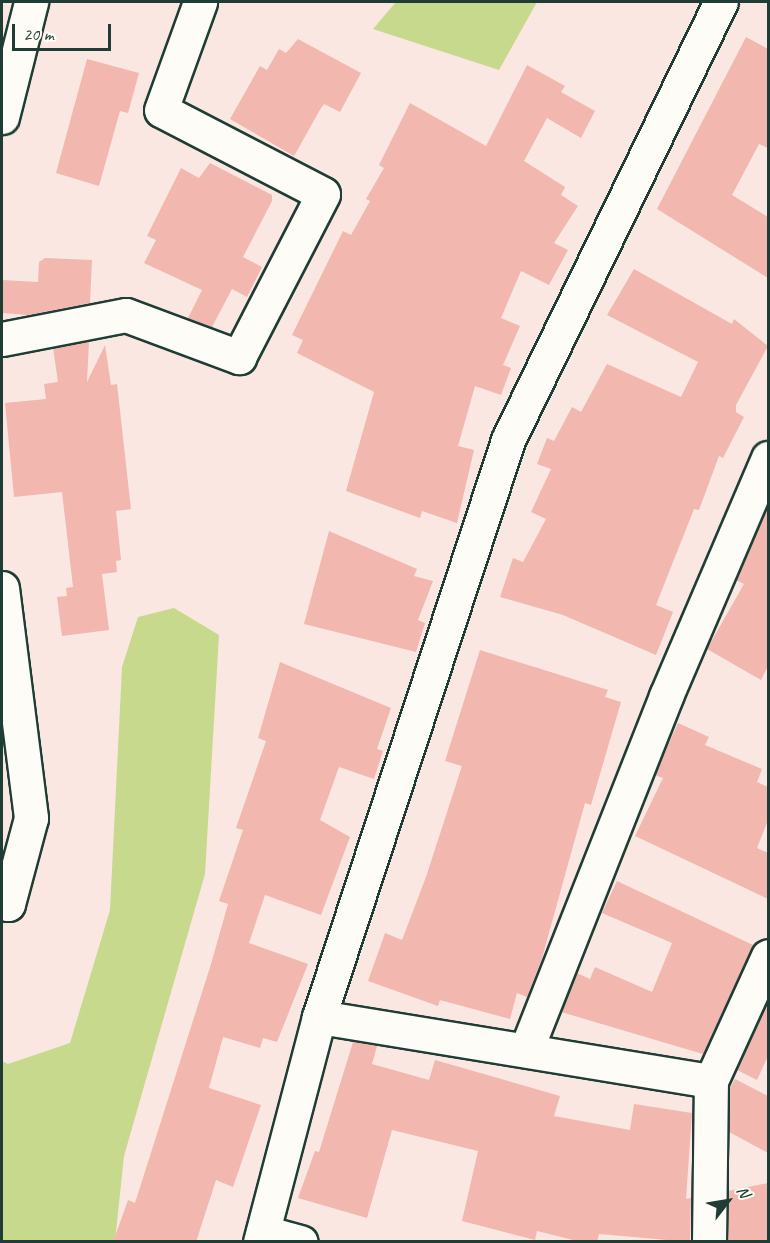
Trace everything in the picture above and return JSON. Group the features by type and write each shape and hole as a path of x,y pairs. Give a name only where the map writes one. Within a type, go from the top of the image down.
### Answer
{"street":[{"path":"2,117 31,2"},
{"path":"2,339 126,315 239,357 323,194 161,110 200,2"},
{"path":"300,1242 261,1237 319,1017 508,440 721,2"},
{"path":"526,1050 666,696 768,458"},
{"path":"2,588 31,818 8,904 2,902"},
{"path":"709,1242 711,1081 768,956"},
{"path":"319,1017 711,1081"}],"green space":[{"path":"396,2 537,2 499,70 373,29"},
{"path":"174,608 219,635 205,874 124,1156 115,1241 2,1241 2,1061 8,1064 70,1043 110,910 122,667 138,617"}],"building":[{"path":"746,37 768,49 768,148 759,144 732,195 768,217 768,278 657,209"},
{"path":"298,39 361,73 340,112 324,104 294,156 230,119 260,66 267,70 279,49 286,53"},
{"path":"87,59 139,73 128,113 120,111 99,186 56,173"},
{"path":"527,65 565,86 561,92 595,111 581,138 547,118 524,161 565,187 561,195 578,206 554,243 568,250 549,285 521,271 501,318 520,326 503,365 511,368 501,395 475,386 458,446 474,450 457,523 422,511 420,518 346,491 374,392 297,353 303,340 292,335 343,231 351,235 370,201 366,199 384,168 379,165 410,103 486,146"},
{"path":"210,163 272,195 272,201 243,257 262,267 247,297 232,289 212,327 188,318 202,290 144,263 156,240 147,236 181,168 199,178"},
{"path":"45,258 92,260 90,303 28,315 2,313 2,280 38,282 39,262"},
{"path":"634,269 732,324 734,319 768,346 736,405 736,412 744,417 723,458 719,456 699,510 694,509 656,605 673,612 656,655 563,615 500,597 513,558 523,562 546,519 531,512 551,469 537,464 547,438 554,441 572,407 581,412 607,364 681,397 698,362 607,315"},
{"path":"89,341 87,382 105,345 111,385 117,384 131,509 116,511 121,560 116,561 117,572 102,574 109,630 62,636 57,597 67,596 66,588 73,587 62,492 14,497 5,403 46,399 44,384 58,382 53,348"},
{"path":"768,504 768,666 761,680 707,649 744,584 736,580"},
{"path":"329,531 417,569 414,576 433,581 418,620 425,623 416,652 304,624"},
{"path":"480,650 608,690 605,697 621,702 591,805 585,803 542,958 527,997 517,993 510,1019 440,1000 438,1006 368,981 385,933 402,940 426,877 462,766 445,761"},
{"path":"280,662 391,708 377,749 383,751 374,779 339,767 320,820 350,837 321,915 265,895 249,943 308,964 277,1042 263,1038 260,1048 223,1037 209,1088 261,1105 233,1187 216,1180 196,1242 113,1242 128,1200 135,1203 211,964 228,904 219,901 243,830 236,828 266,741 258,738"},
{"path":"678,723 709,737 705,745 762,769 757,782 768,787 768,820 757,848 768,853 768,899 635,836 663,778 655,775"},
{"path":"617,881 753,945 703,1054 561,1012 577,973 590,979 595,967 652,992 672,943 602,913"},
{"path":"768,1000 768,1056 757,1080 737,1070"},
{"path":"353,1042 377,1046 372,1064 429,1080 435,1060 560,1096 554,1116 630,1130 634,1104 692,1113 686,1199 691,1198 690,1242 599,1234 597,1242 581,1242 537,1231 535,1240 462,1221 478,1151 392,1130 367,1218 298,1198 315,1151 319,1152"},
{"path":"735,1079 768,1096 768,1153 729,1132 730,1088"},
{"path":"768,1183 768,1242 728,1242 728,1191"}]}
